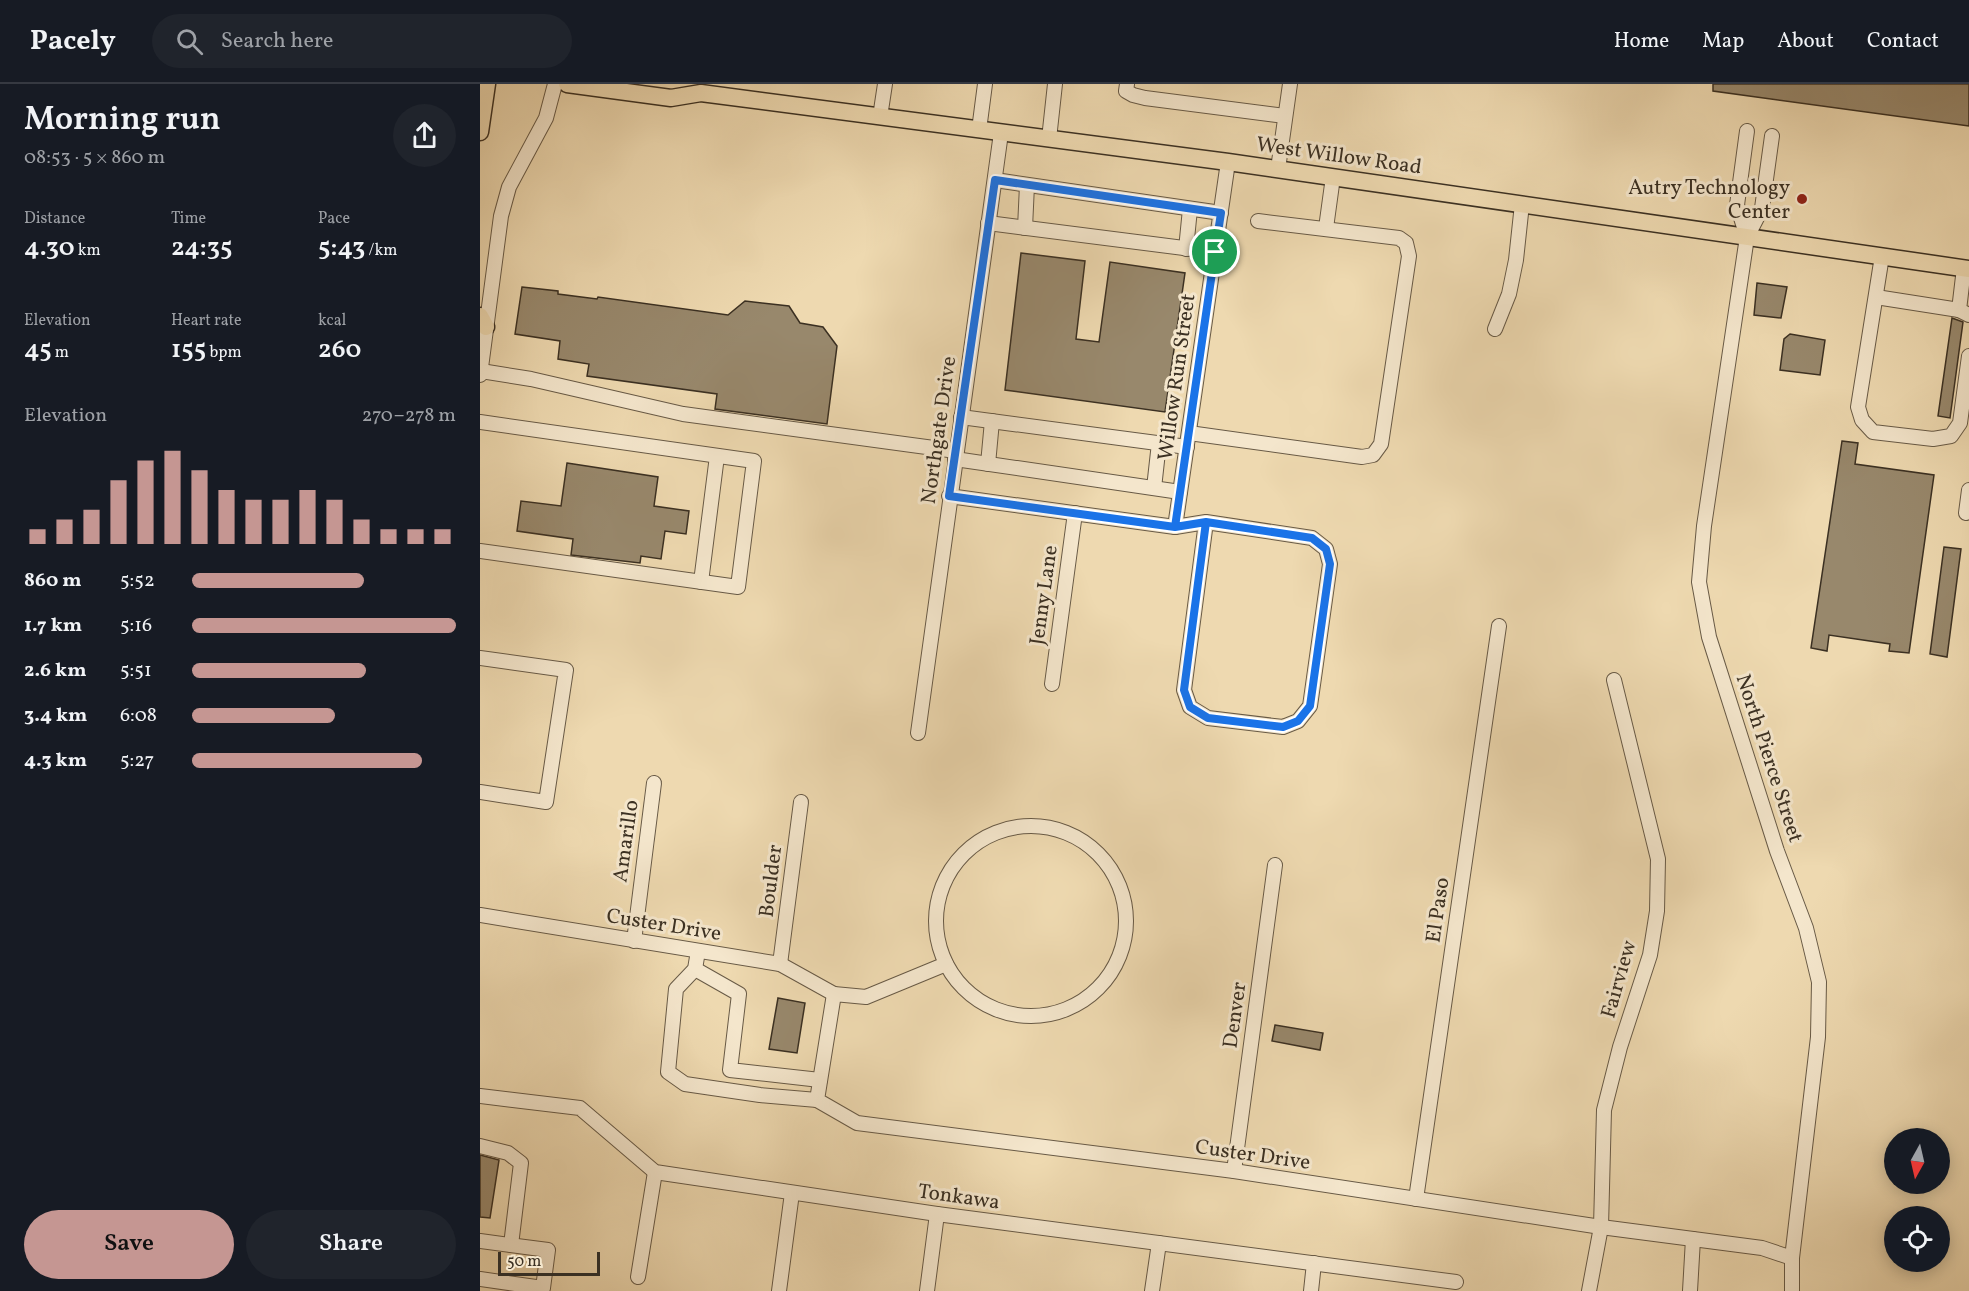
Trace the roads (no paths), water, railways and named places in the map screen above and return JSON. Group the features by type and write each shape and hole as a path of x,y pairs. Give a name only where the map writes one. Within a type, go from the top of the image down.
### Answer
{"main road":[{"path":"480,132 487,84"},
{"name":"West Willow Road","path":"567,84 671,98 695,89 880,117 1278,169 1967,269"}],"street":[{"path":"555,84 546,118 509,186 501,216 483,321 480,373 531,379 683,414 955,455 988,464 1180,492"},
{"path":"880,117 885,84"},
{"path":"979,130 985,84"},
{"path":"1049,139 1055,84"},
{"path":"1127,84 1126,91 1145,98 1285,116"},
{"path":"1278,169 1290,84"},
{"path":"1747,132 1737,205 1747,237"},
{"name":"Northgate Drive","path":"918,733 1001,133"},
{"path":"1747,237 1762,208 1772,135"},
{"name":"Willow Run Street","path":"1175,527 1228,162"},
{"path":"1326,228 1333,177"},
{"path":"995,180 1221,213"},
{"path":"1025,228 1027,185"},
{"path":"1495,329 1509,294 1516,260 1522,204"},
{"path":"1186,249 1190,209"},
{"path":"961,417 1159,443 1188,440 1362,457 1374,455 1382,444 1409,256 1406,243 1399,238 1258,221"},
{"path":"988,223 1215,252"},
{"name":"North Pierce Street","path":"1747,237 1704,526 1699,582 1709,637 1778,851 1806,928 1819,982 1818,1037 1792,1258 1792,1291"},
{"path":"1882,256 1858,407 1862,420 1874,432 1933,439 1951,436 1960,423 1969,356"},
{"path":"1876,297 1964,312 1967,269"},
{"path":"988,464 993,421"},
{"path":"480,422 754,461 738,587 480,551"},
{"path":"1154,488 1159,443"},
{"path":"701,582 717,456"},
{"path":"1966,513 1969,490"},
{"path":"949,496 1175,527 1206,522 1312,538 1326,549 1330,564 1310,706 1298,721 1283,727 1208,718 1190,707 1184,690 1206,522"},
{"name":"Jenny Lane","path":"1052,684 1075,513"},
{"name":"El Paso","path":"1416,1199 1499,626"},
{"path":"480,658 566,670 546,802 480,792"},
{"name":"Fairview","path":"1589,1291 1601,1227 1604,1110 1620,1047 1650,955 1657,911 1658,859 1614,680"},
{"name":"Amarillo","path":"634,941 654,783"},
{"name":"Boulder","path":"780,964 801,802"},
{"path":"1013,827 1059,830 1089,845 1112,869 1126,910 1125,943 1112,973 1075,1006 1044,1016 1011,1015 980,1002 955,980 946,964 940,950 935,923 940,890 957,861 982,839 1013,827"},
{"name":"Denver","path":"1234,1171 1275,865"},
{"name":"Custer Drive","path":"480,915 780,964 834,994 866,997 946,964"},
{"path":"698,951 695,969 676,989 668,1072 685,1084 817,1100 834,994"},
{"path":"695,969 739,994 727,1090"},
{"path":"730,1070 820,1080"},
{"path":"480,1096 580,1108 656,1172 639,1277"},
{"name":"Custer Drive","path":"817,1100 857,1123 1234,1171 1601,1227 1762,1248 1792,1258"},
{"path":"480,1146 508,1153 521,1162 511,1245"},
{"name":"Tonkawa","path":"656,1172 937,1214 1456,1282"},
{"path":"779,1291 792,1193"},
{"path":"927,1291 937,1214"},
{"path":"1690,1291 1693,1239"},
{"path":"480,1241 548,1250 543,1288 480,1279"},
{"path":"1152,1291 1159,1244"},
{"path":"1311,1291 1314,1263"}],"place":[{"name":"Autry Technology Center","path":"1802,199"}]}
